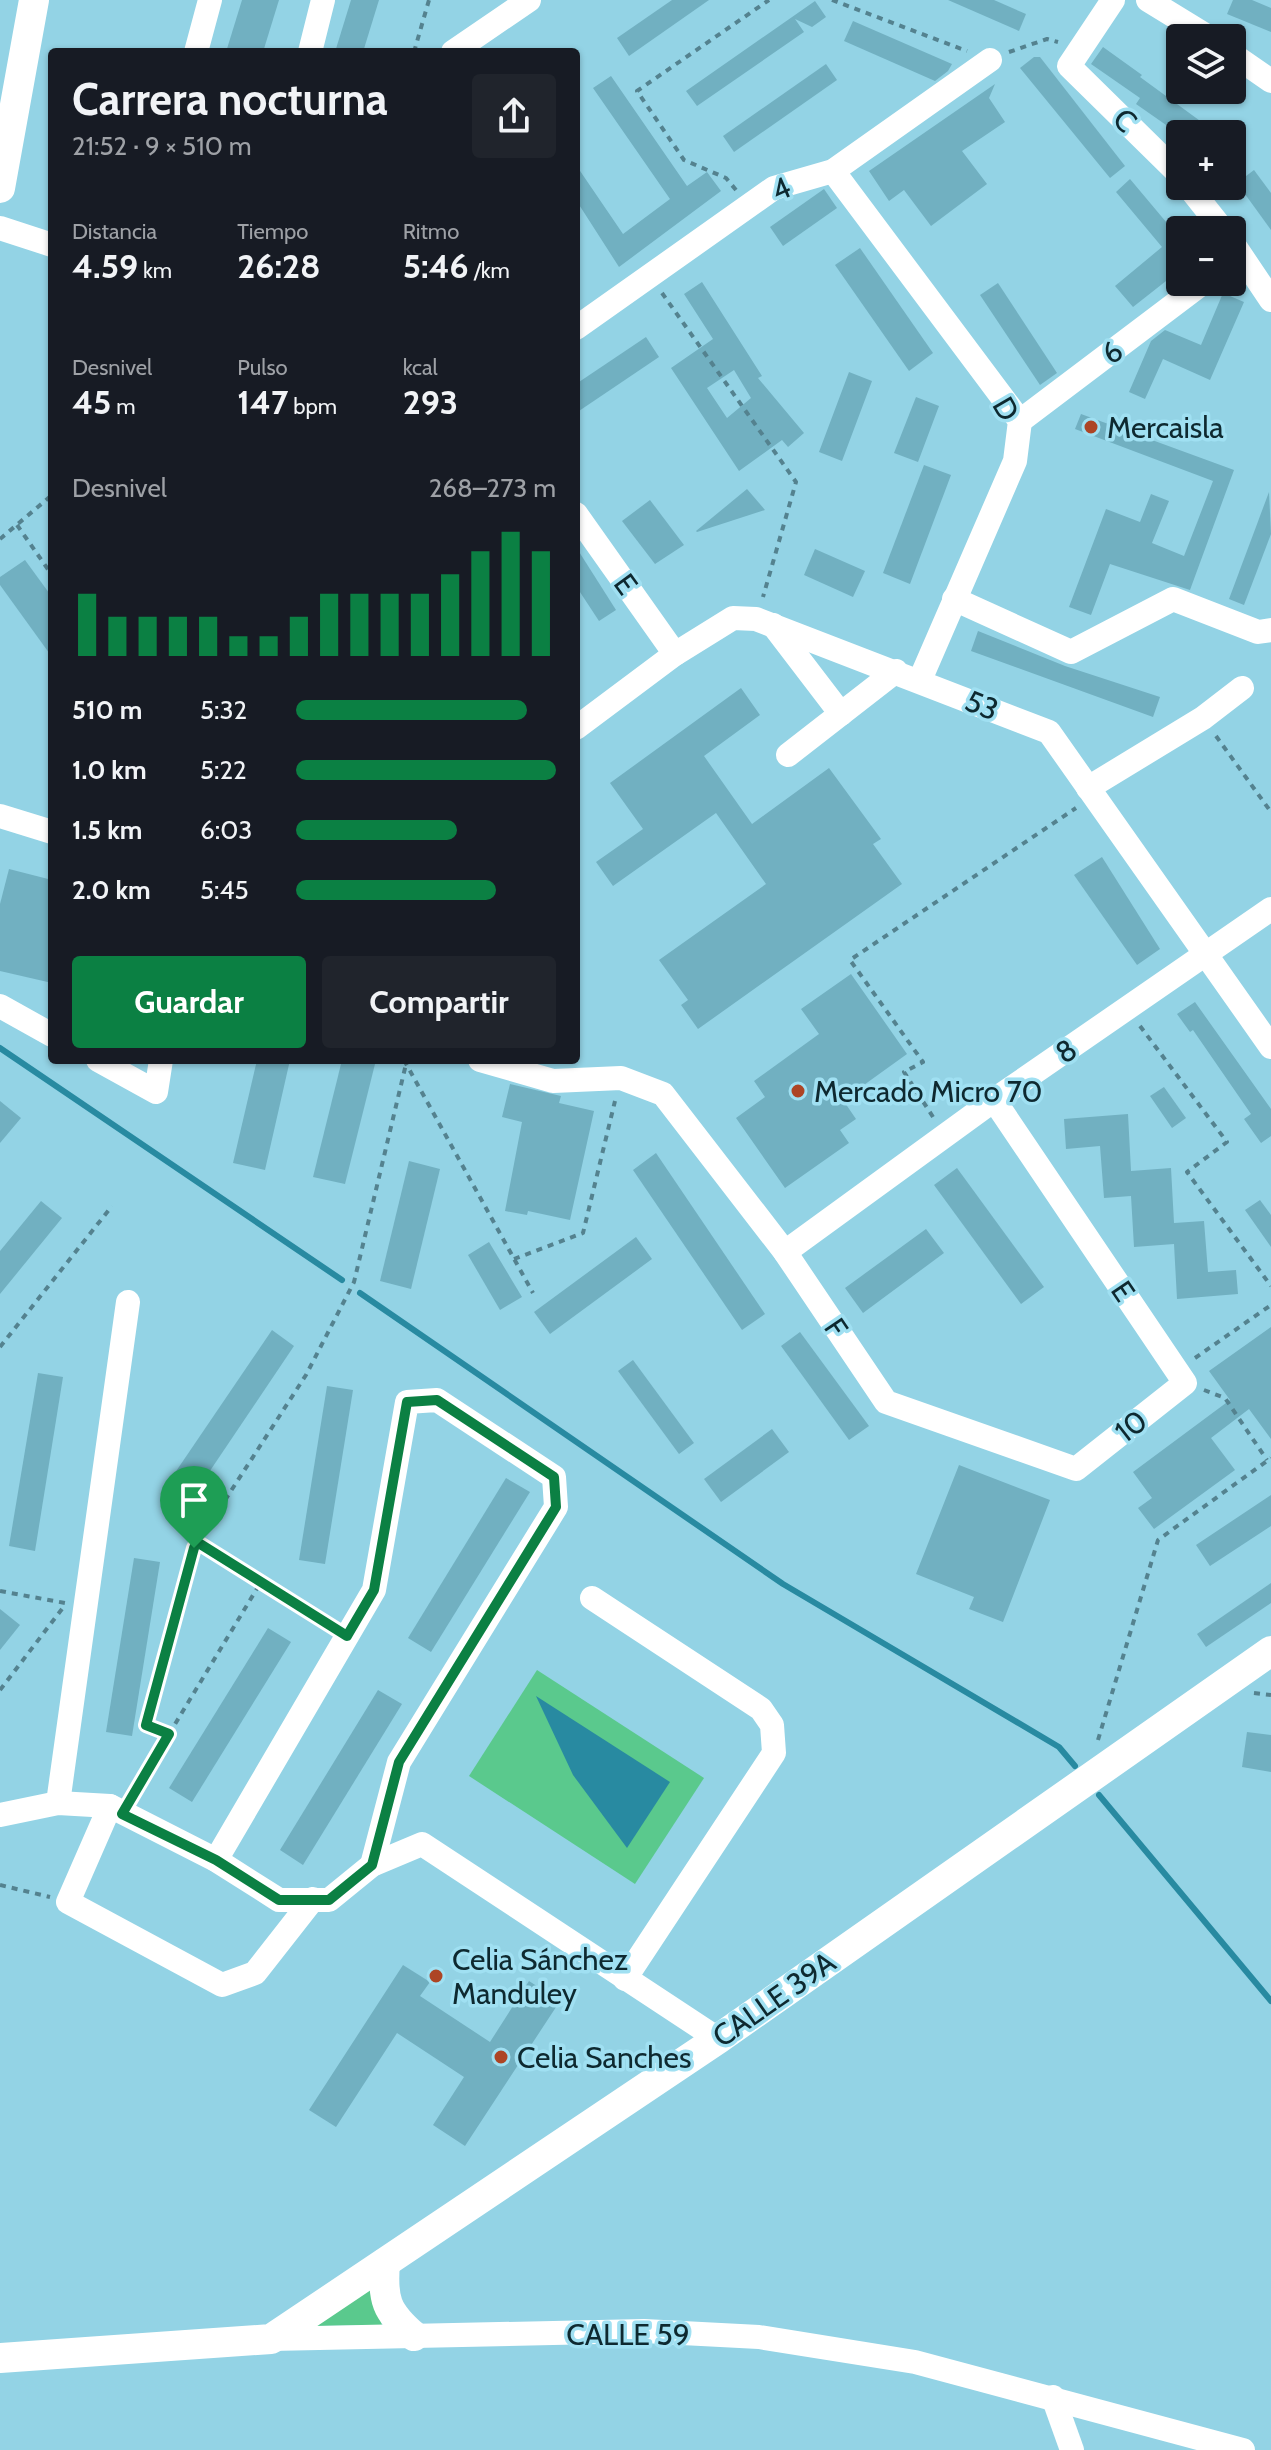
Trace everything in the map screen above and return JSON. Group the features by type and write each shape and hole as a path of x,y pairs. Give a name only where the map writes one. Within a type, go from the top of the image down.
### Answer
{"main road":[{"path":"0,188 34,0"},
{"name":"CALLE 39A","path":"271,2339 718,2039 1271,1651"},
{"path":"385,2263 387,2303 395,2319 414,2336"},
{"name":"CALLE 59","path":"0,2358 271,2339"}],"street":[{"path":"197,48 210,0"},
{"path":"311,48 323,0"},
{"path":"459,48 529,0"},
{"path":"1074,57 1113,0"},
{"path":"1148,0 1187,24"},
{"name":"C","path":"1074,57 1166,159"},
{"name":"4","path":"580,325 774,188 833,171 990,60"},
{"path":"1246,64 1271,81"},
{"name":"D","path":"833,171 1020,421 1015,461 920,680"},
{"path":"1199,200 1212,216"},
{"path":"0,228 48,244"},
{"path":"1246,267 1271,300"},
{"name":"6","path":"1020,421 1185,296"},
{"name":"E","path":"580,520 675,654"},
{"path":"954,599 1071,652 1173,599 1258,632 1271,630"},
{"path":"580,725 675,654 733,618 764,622 841,714"},
{"name":"53","path":"764,622 1049,732 1271,1047"},
{"path":"788,755 896,671"},
{"path":"1091,792 1203,718 1242,688"},
{"path":"0,816 48,831"},
{"name":"8","path":"785,1252 994,1100 1271,909"},
{"path":"0,1006 48,1033"},
{"path":"105,1064 156,1092 160,1064"},
{"path":"494,1064 553,1081 621,1078"},
{"name":"F","path":"621,1078 663,1094 785,1252 886,1402 1076,1469"},
{"name":"E","path":"994,1100 1181,1377"},
{"path":"58,1803 128,1302"},
{"name":"10","path":"1076,1469 1181,1377"},
{"path":"216,1860 374,1590 407,1402 437,1400 554,1477 556,1507 399,1762 372,1865"},
{"path":"592,1598 761,1709 772,1725 774,1753 625,1979"},
{"path":"0,1815 58,1803 116,1810 216,1860 279,1900 329,1900 372,1865 422,1844 718,2039"},
{"path":"116,1810 68,1902 222,1985 255,1973 313,1899"},
{"name":"CALLE 59","path":"271,2339 644,2331 759,2337 915,2362 1243,2450"},
{"path":"1053,2397 1072,2450"}],"path":[{"path":"415,48 429,0"},
{"path":"748,206 726,178 684,160 637,91 769,0"},
{"path":"832,0 990,60 1047,39 1074,57"},
{"path":"650,276 796,482 764,622"},
{"path":"0,539 48,498"},
{"path":"17,525 48,569"},
{"path":"1203,718 1271,812"},
{"path":"946,1135 904,1072 923,1062 850,960 1091,792"},
{"path":"1127,1008 1227,1142 1187,1172 1271,1286"},
{"path":"169,1734 146,1725 197,1542 306,1375 354,1282 405,1064"},
{"path":"406,1064 533,1293"},
{"path":"514,1259 583,1233 621,1078"},
{"path":"0,1347 112,1206"},
{"path":"1109,1765 1096,1749 1158,1540 1269,1459 1225,1398 1181,1377 1271,1305"},
{"path":"197,1542 347,1636"},
{"path":"116,1810 169,1734 261,1582"},
{"path":"0,1591 66,1604 0,1690"},
{"path":"0,1885 68,1902"}],"green space":[{"path":"537,1670 704,1778 635,1884 469,1776"},
{"path":"371,2289 382,2325 314,2326"}],"water":[{"path":"536,1696 670,1782 627,1848 573,1775"}],"building":[{"path":"242,0 279,0 264,48 227,48"},
{"path":"351,0 379,0 364,48 336,48"},
{"path":"672,0 709,0 629,56 617,38"},
{"path":"948,0 994,0 1026,14 1019,31"},
{"path":"1233,0 1252,0 1271,8 1271,32 1227,14"},
{"path":"815,1 826,17 812,27 795,19 804,32 697,106 686,91"},
{"path":"853,21 952,64 935,81 844,41"},
{"path":"1103,47 1166,96 1166,104 1177,104 1199,120 1166,120 1166,125 1136,104 1140,98 1091,64"},
{"path":"1034,57 1040,57 1125,166 1110,178 1020,68"},
{"path":"826,64 837,80 734,152 723,136"},
{"path":"611,76 687,186 707,172 721,191 619,267 580,206 580,171 623,234 670,199 593,88"},
{"path":"995,84 989,98 1005,122 962,151 987,184 931,226 904,190 889,201 869,171"},
{"path":"1254,170 1271,193 1271,230 1246,195 1246,176"},
{"path":"1130,179 1166,222 1166,281 1133,307 1115,286 1162,247 1116,192"},
{"path":"824,189 837,208 783,246 770,227"},
{"path":"860,248 933,353 909,371 835,265"},
{"path":"702,282 762,376 758,378 804,433 788,447 782,440 739,471 671,368 713,339 684,294","holes":["734,370 751,398 727,418 707,388"]},
{"path":"998,283 1057,373 1040,385 980,295"},
{"path":"1222,296 1244,302 1210,380 1163,359 1145,399 1129,392 1151,341 1165,330 1201,345"},
{"path":"646,337 659,357 580,410 580,381"},
{"path":"849,372 872,381 842,461 819,452"},
{"path":"916,397 939,406 918,462 894,453"},
{"path":"1081,414 1234,470 1190,590 1110,564 1091,615 1069,607 1106,509 1140,522 1151,494 1169,501 1152,543 1184,556 1213,481 1075,429"},
{"path":"924,465 951,475 910,584 883,573"},
{"path":"747,489 765,510 696,531"},
{"path":"1269,492 1271,534 1244,605 1229,599"},
{"path":"650,500 684,545 655,564 622,521"},
{"path":"815,549 865,571 853,597 804,575"},
{"path":"580,553 616,610 599,621 580,592"},
{"path":"25,560 48,592 48,651 0,585 0,577"},
{"path":"978,631 1065,666 1160,697 1153,717 971,651"},
{"path":"741,688 760,715 704,756 752,824 829,768 881,839 873,844 902,884 698,1029 681,1005 688,1000 659,960 766,884 716,813 613,886 596,862 643,829 610,783"},
{"path":"1102,857 1160,949 1137,965 1074,875"},
{"path":"9,869 48,879 48,982 0,971 0,904"},
{"path":"851,974 907,1054 843,1100 856,1119 840,1130 849,1143 785,1188 736,1118 765,1097 754,1081 819,1034 801,1009"},
{"path":"1195,1002 1271,1109 1271,1136 1261,1143 1244,1119 1251,1114 1193,1030 1190,1032 1177,1014"},
{"path":"256,1064 289,1064 265,1170 233,1163"},
{"path":"341,1064 375,1064 345,1184 313,1177"},
{"path":"510,1084 561,1096 559,1103 594,1111 570,1220 528,1211 527,1215 505,1211 522,1122 502,1117"},
{"path":"1164,1087 1186,1118 1172,1128 1150,1096"},
{"path":"0,1101 21,1118 0,1143"},
{"path":"1128,1114 1131,1171 1171,1168 1174,1223 1204,1221 1208,1272 1236,1270 1238,1294 1177,1299 1174,1244 1134,1247 1131,1196 1104,1198 1100,1146 1066,1149 1064,1119"},
{"path":"656,1153 765,1314 742,1330 633,1170"},
{"path":"409,1161 440,1169 411,1289 380,1281"},
{"path":"957,1168 1044,1287 1021,1304 934,1185"},
{"path":"1260,1200 1271,1215 1271,1247 1245,1210"},
{"path":"41,1201 62,1218 0,1294 0,1251"},
{"path":"926,1229 944,1253 863,1313 845,1288"},
{"path":"636,1237 652,1259 550,1334 534,1312"},
{"path":"489,1242 522,1297 500,1310 468,1255"},
{"path":"1271,1327 1271,1439 1249,1409 1211,1438 1235,1470 1154,1529 1138,1508 1152,1498 1133,1472 1230,1400 1209,1371"},
{"path":"272,1330 294,1346 189,1502 166,1486"},
{"path":"800,1332 869,1426 849,1440 781,1346"},
{"path":"633,1360 694,1443 679,1454 618,1371"},
{"path":"38,1373 63,1377 35,1551 9,1546"},
{"path":"327,1386 353,1390 325,1564 299,1560"},
{"path":"772,1429 789,1452 721,1502 704,1479"},
{"path":"959,1465 1050,1500 1003,1622 969,1609 974,1597 916,1574"},
{"path":"506,1478 530,1492 431,1652 408,1638"},
{"path":"1271,1495 1271,1526 1210,1566 1196,1545"},
{"path":"134,1558 160,1562 132,1736 106,1732"},
{"path":"1271,1583 1271,1603 1206,1647 1197,1634"},
{"path":"0,1609 20,1625 0,1650"},
{"path":"268,1628 291,1642 192,1802 169,1788"},
{"path":"378,1690 402,1704 303,1865 280,1850"},
{"path":"1247,1732 1271,1735 1271,1772 1242,1767"},
{"name":"Celia Sanches","path":"403,1965 430,1982 420,1996 490,2042 529,1981 560,2001 465,2146 433,2125 464,2077 397,2033 336,2127 309,2110"}],"waterway":[{"path":"0,1048 342,1280"},
{"path":"360,1293 783,1584 1059,1747 1075,1766"},
{"path":"1099,1795 1271,2001"}],"place":[{"name":"Mercaisla","path":"1091,427"},
{"name":"Mercado Micro 70","path":"798,1091"},
{"name":"Celia Sánchez Manduley","path":"436,1976"},
{"name":"Celia Sanches","path":"501,2057"}],"route":[{"path":"437,1400 554,1477 556,1507 399,1762 372,1865 329,1900 279,1900 216,1860 122,1814 169,1734 146,1725 194,1548 197,1542 347,1636 374,1590 407,1402 437,1400"}]}
